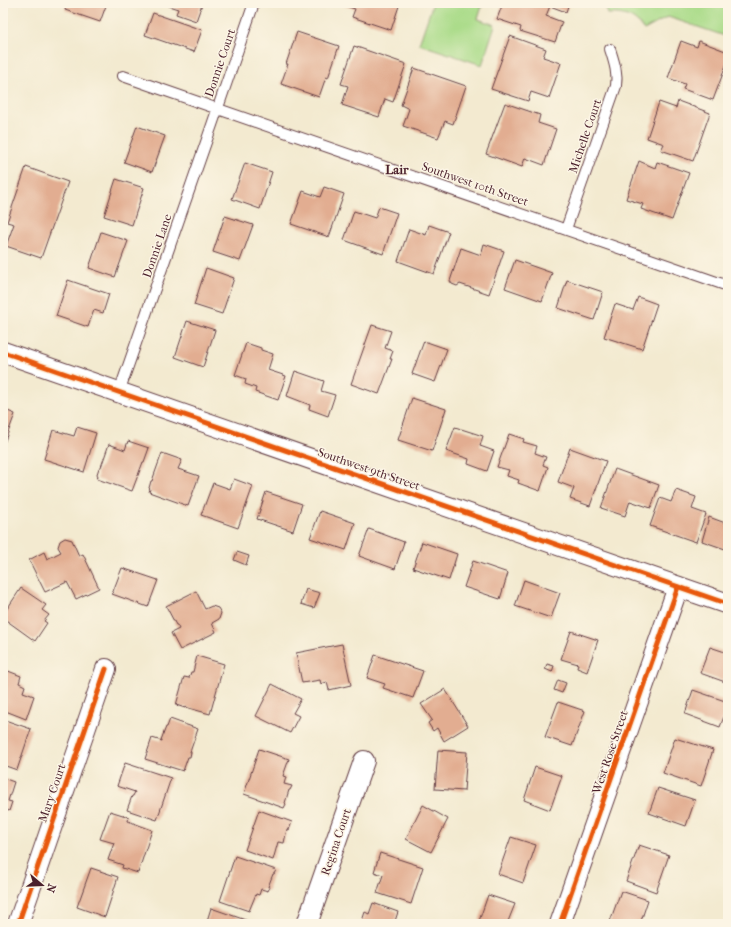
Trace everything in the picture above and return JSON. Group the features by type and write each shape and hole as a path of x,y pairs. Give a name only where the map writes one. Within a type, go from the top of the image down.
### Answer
{"street":[{"name":"Southwest 9th Street","path":"3,352 728,604"},
{"name":"West Rose Street","path":"560,924 678,587"},
{"name":"Mary Court","path":"18,924 106,668"},
{"name":"Regina Court","path":"307,924 364,760"}],"lane":[{"name":"Donnie Court","path":"218,108 254,3"},
{"name":"Michelle Court","path":"566,229 616,86 617,78 615,64 610,49"},
{"name":"Southwest 10th Street","path":"123,76 728,286"},
{"name":"Donnie Lane","path":"119,392 218,108"}],"green space":[{"path":"433,3 483,3 478,19 495,25 482,65 419,44"},
{"path":"604,3 728,3 728,37 668,17 644,30 635,20 628,16 608,14"}],"building":[{"path":"67,3 107,3 100,22 65,10"},
{"path":"159,3 207,3 206,5 202,4 196,21 176,14 178,9"},
{"path":"336,3 400,3 391,30 352,17 355,9"},
{"path":"503,3 569,3 566,12 550,6 546,16 562,22 555,42 520,31 521,27 497,19"},
{"path":"153,13 202,30 194,52 145,35"},
{"path":"297,32 339,46 328,78 326,77 319,97 281,84"},
{"path":"510,36 546,49 543,57 561,63 549,98 531,92 528,101 491,89"},
{"path":"681,41 697,47 699,41 728,52 728,60 713,100 683,89 685,84 668,78"},
{"path":"354,46 406,64 393,102 385,99 379,117 342,105 348,86 341,84"},
{"path":"414,68 466,86 453,124 445,121 438,138 403,126 409,109 401,105"},
{"path":"678,101 710,113 693,161 661,150 664,144 647,138 659,102 676,108"},
{"path":"505,103 540,115 538,123 556,129 544,165 525,158 522,167 486,154"},
{"path":"137,126 165,136 152,172 124,162"},
{"path":"639,161 655,168 657,162 689,173 672,220 641,209 643,204 626,199"},
{"path":"245,163 272,172 260,209 232,199"},
{"path":"26,167 68,182 41,258 6,246 14,224 7,222"},
{"path":"116,179 144,188 132,225 104,216"},
{"path":"324,187 344,194 329,237 291,224 303,191 320,197"},
{"path":"379,207 397,213 383,254 344,240 354,211 375,218"},
{"path":"225,216 253,225 240,261 213,252"},
{"path":"429,225 449,232 434,274 398,261 409,229 426,235"},
{"path":"101,232 128,241 115,277 89,268"},
{"path":"484,244 504,251 489,294 460,284 457,286 452,284 450,281 461,248 481,255"},
{"path":"515,260 552,273 542,301 505,288"},
{"path":"206,268 234,278 222,314 194,305"},
{"path":"68,280 109,294 103,313 94,310 88,327 56,316"},
{"path":"567,280 603,292 594,320 558,308"},
{"path":"638,297 657,304 642,349 604,337 615,304 633,310"},
{"path":"187,321 215,330 203,367 175,357"},
{"path":"372,325 391,331 385,348 393,351 390,359 392,359 379,394 351,384"},
{"path":"424,341 447,349 435,382 412,374"},
{"path":"246,343 273,354 268,370 286,376 278,400 255,392 256,388 245,384 246,379 235,375"},
{"path":"295,371 324,381 321,391 335,395 328,416 309,409 310,405 287,396"},
{"path":"412,398 446,409 432,451 398,440"},
{"path":"3,409 15,414 3,446"},
{"path":"77,427 96,433 84,472 44,459 53,430 74,436"},
{"path":"455,427 483,436 480,446 494,451 487,471 468,464 469,459 446,451"},
{"path":"509,434 524,439 523,442 537,446 535,453 546,457 543,465 548,467 540,491 518,483 519,480 507,476 509,470 497,467"},
{"path":"128,441 149,448 132,491 97,479 99,468 101,467 109,444 125,450"},
{"path":"570,448 606,461 590,506 570,499 574,488 558,482"},
{"path":"162,453 182,460 178,469 199,476 188,506 149,492 151,481"},
{"path":"615,469 659,485 651,508 630,501 625,516 601,508"},
{"path":"234,479 253,486 238,528 201,515 213,483 230,489"},
{"path":"676,490 696,497 692,509 706,514 696,542 650,526 660,498 671,502"},
{"path":"266,492 302,504 293,531 257,519"},
{"path":"320,511 355,523 346,550 310,538"},
{"path":"709,517 728,524 728,550 702,541"},
{"path":"369,529 404,542 395,569 359,556"},
{"path":"65,538 72,540 79,556 83,554 99,588 76,599 67,582 45,592 29,560 44,552 47,559 61,552 58,547 60,541"},
{"path":"422,542 457,554 449,580 413,568"},
{"path":"237,552 249,556 246,565 234,560"},
{"path":"473,561 508,573 500,599 464,587"},
{"path":"122,568 158,580 148,607 112,594"},
{"path":"524,580 560,593 551,618 515,606"},
{"path":"21,588 46,605 42,610 49,615 44,621 47,623 35,641 3,618 3,615"},
{"path":"306,589 320,593 314,608 301,604"},
{"path":"196,591 205,609 212,606 218,608 221,613 219,619 212,623 216,632 180,650 171,633 179,629 166,606"},
{"path":"571,631 598,640 587,672 577,668 578,664 561,659"},
{"path":"342,644 351,685 329,690 327,682 321,684 320,680 302,683 296,653"},
{"path":"710,647 728,653 728,683 700,673"},
{"path":"375,655 423,671 413,698 383,688 385,684 367,678"},
{"path":"197,656 224,664 210,714 176,705 184,677 189,678 191,672 193,672"},
{"path":"547,664 554,666 552,672 545,669"},
{"path":"3,669 21,676 19,683 25,686 23,692 34,696 26,719 3,710"},
{"path":"558,680 566,683 562,693 554,690"},
{"path":"272,684 301,699 293,713 299,716 290,733 256,716"},
{"path":"445,689 468,726 444,741 437,728 433,731 428,723 432,720 421,704"},
{"path":"693,690 728,702 728,706 720,727 685,714"},
{"path":"558,702 585,711 572,746 545,737"},
{"path":"170,719 198,729 190,752 190,757 188,757 183,771 145,759 152,738 162,741 161,740"},
{"path":"5,720 31,729 17,770 3,765 3,726"},
{"path":"675,738 713,750 701,786 663,773"},
{"path":"259,749 289,759 283,776 286,777 284,784 292,786 289,790 284,808 244,794"},
{"path":"438,750 467,752 464,791 435,789"},
{"path":"125,763 171,778 157,820 127,810 135,792 117,786"},
{"path":"535,767 562,776 550,810 524,800"},
{"path":"3,778 14,782 8,801 12,802 9,811 5,809 3,814"},
{"path":"658,788 695,800 686,826 649,813"},
{"path":"423,805 448,819 431,852 406,839"},
{"path":"259,810 292,822 289,830 287,829 284,843 278,842 273,860 245,850"},
{"path":"110,811 129,817 128,821 152,830 138,873 122,868 123,865 108,860 114,843 100,839"},
{"path":"511,837 536,845 523,883 498,874"},
{"path":"639,845 669,855 656,892 626,881"},
{"path":"380,853 423,867 411,904 377,893 383,875 374,872"},
{"path":"235,856 276,870 268,887 270,887 268,891 261,889 259,895 256,894 249,911 220,901"},
{"path":"91,868 118,877 105,917 77,907"},
{"path":"621,891 648,900 640,924 609,924"},
{"path":"488,895 515,904 507,924 478,924"},
{"path":"373,903 398,912 394,924 361,924 365,912 369,914"},
{"path":"211,908 257,924 206,924"}],"cycle path":[{"path":"3,352 728,604"},
{"path":"560,924 678,587"},
{"path":"18,924 106,669"}],"district":[{"name":"Lair","path":"397,169"}]}
